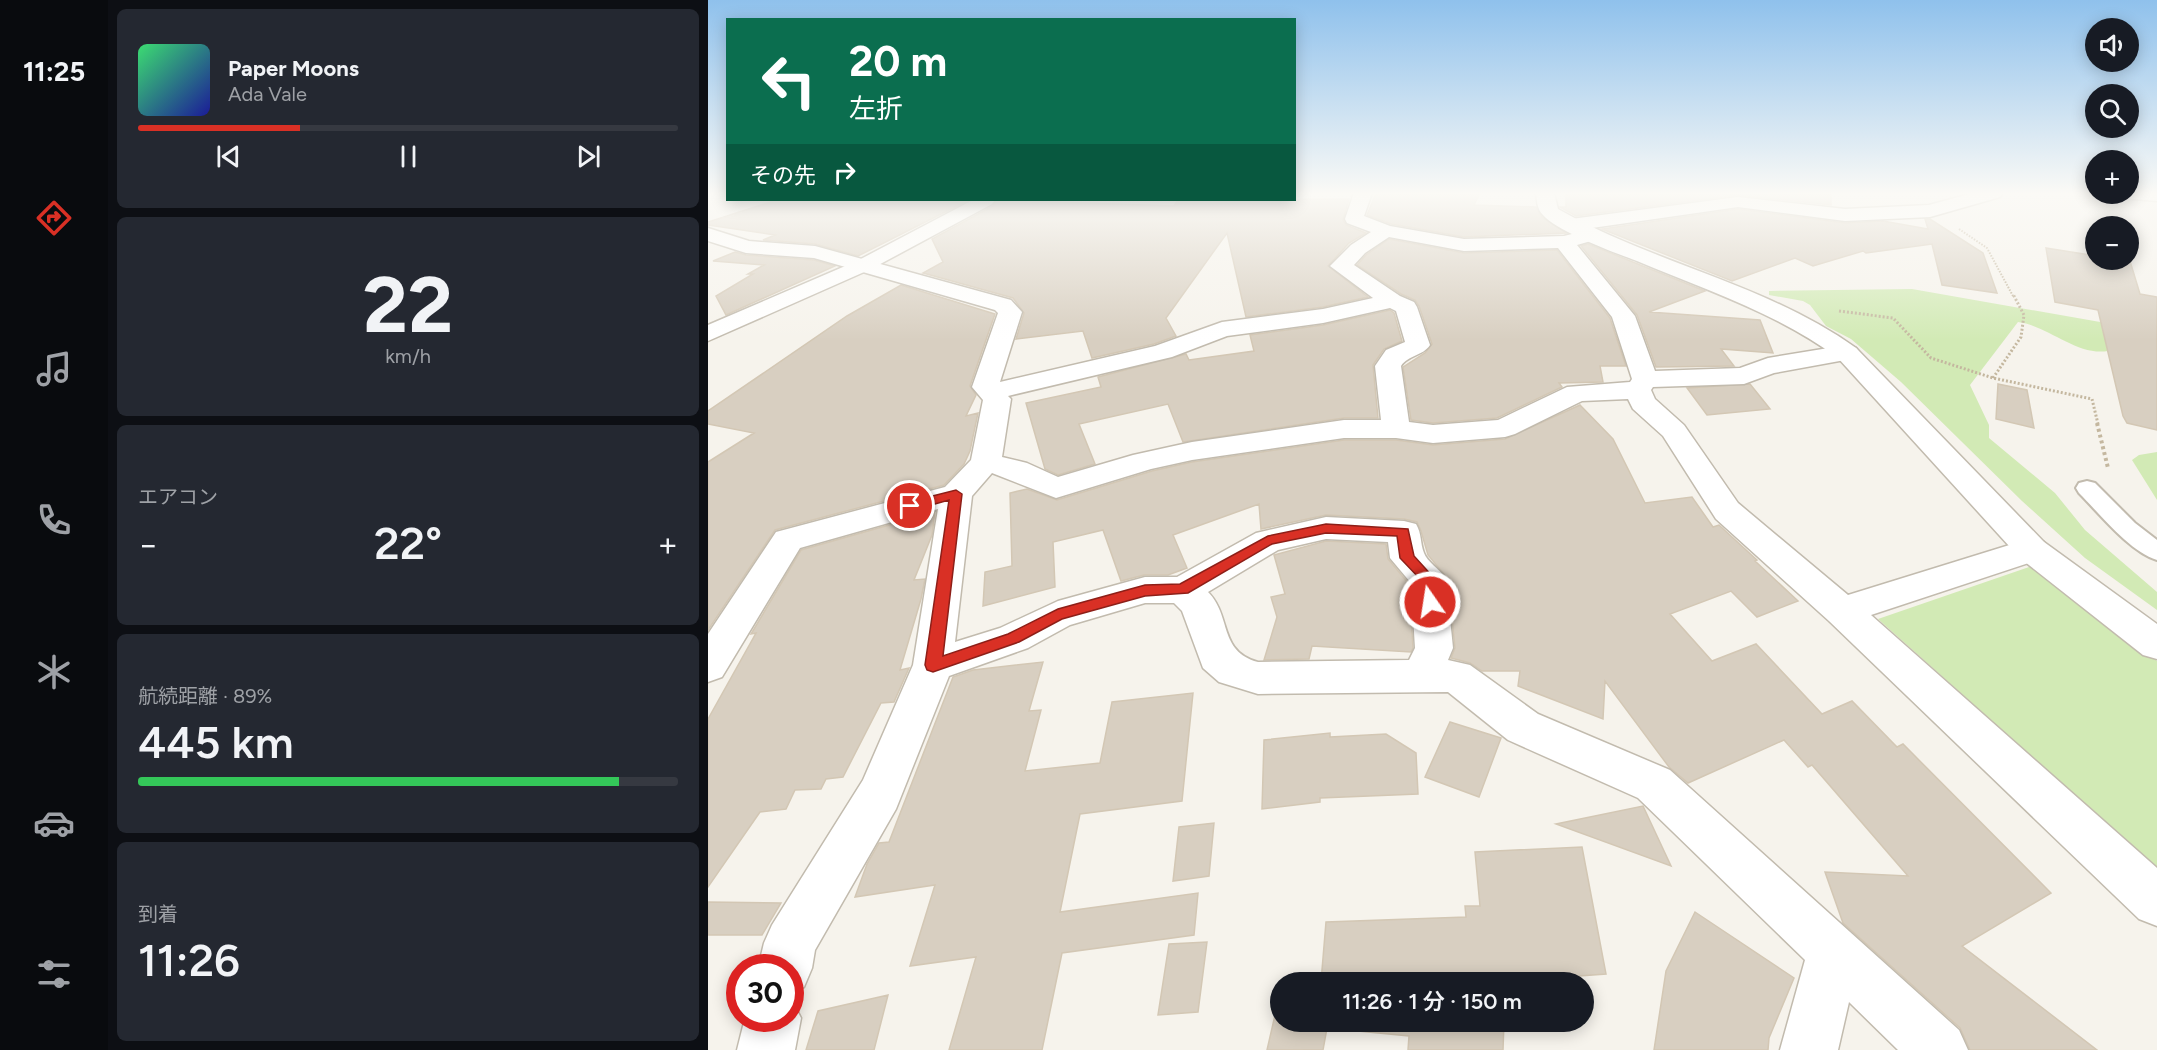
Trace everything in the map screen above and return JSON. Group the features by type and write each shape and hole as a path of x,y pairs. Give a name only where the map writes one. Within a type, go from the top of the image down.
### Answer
{"street":[{"path":"708,666 788,540 956,494 986,462 997,399 985,387 1010,312 1003,305 815,252 777,251 746,247 731,242"},
{"path":"710,332 864,266 908,242"},
{"path":"1369,242 1341,266 1406,308 1418,345 1395,355 1388,366 1396,429"},
{"path":"1452,242 1464,244 1486,242"},
{"path":"1580,242 1623,316 1642,384 1643,404 1674,431 1727,511 1842,611 2157,902"},
{"path":"1596,242 1780,312 1818,332 1847,353 2032,550 2157,644"},
{"path":"990,392 1163,352 1222,329 1323,316 1392,301"},
{"path":"986,462 1016,470 1056,488 1144,461 1192,451 1344,429 1396,429 1433,434 1505,428 1577,393 1642,384 1744,376 1768,366 1847,353"},
{"path":"788,954 790,943 880,794 933,665 956,494"},
{"path":"933,665 1014,638 1058,615 1145,590 1183,590 1268,541 1326,528 1404,532 1407,558 1428,579 1434,648 1422,676"},
{"path":"1842,611 2032,550"},
{"path":"1183,590 1198,604 1217,657 1233,671 1258,678 1456,676 1522,727 1654,784 1939,1050"},
{"path":"1809,1050 1834,952"},
{"path":"766,1050 770,1032"}],"lane":[{"path":"2087,488 2127,528 2157,552"}],"path":[{"path":"1978,242 1987,248 2024,315 2021,337 1993,378"},
{"path":"1836,310 1893,318 1931,357 1993,378 2092,399 2109,467 2087,488"}],"green space":[{"path":"1912,289 2157,332 2120,348 2096,351 2074,345 2041,329 2018,322 1970,385 1989,425 1989,438 2055,493 2085,530 2157,592 2157,610 2085,558 2022,501 1901,382 1851,339 1826,326 1810,305 1803,301 1769,295 1769,291"},
{"path":"2157,452 2157,500 2132,460 2139,455"},
{"path":"2032,566 2157,661 2157,869 1878,619"}],"building":[{"path":"789,242 886,242 858,256 815,244"},
{"path":"933,242 1221,242 1166,318 1176,336 1154,344 1092,358 1083,331 1016,339 1024,313 1013,298 923,273 943,262"},
{"path":"1229,242 1351,242 1328,266 1368,297 1323,307 1246,317"},
{"path":"1385,242 1405,242 1464,253 1557,250 1610,318 1626,366 1600,366 1603,382 1559,383 1562,387 1497,418 1433,423 1411,420 1403,367 1425,353 1432,344 1415,300 1401,294 1357,265 1366,255"},
{"path":"1634,242 1966,242 1983,253 1997,293 1942,285 1932,244 1866,253 1863,251 1813,266 1795,258 1732,281"},
{"path":"1588,244 1705,291 1649,312 1760,320 1773,353 1721,349 1734,366 1656,367 1637,315 1581,246"},
{"path":"2046,248 2085,254 2085,270 2133,270 2140,294 2157,297 2157,430 2127,423 2123,416 2098,310 2055,302"},
{"path":"735,252 746,255 814,260 835,266 726,315 716,296 764,265 713,261"},
{"path":"901,285 995,314 970,386 976,395 966,416 978,413 970,451 964,464 944,485 775,530 708,630 708,462 754,433 708,424 708,411 847,316"},
{"path":"1390,310 1394,313 1402,341 1384,349 1373,365 1378,418 1344,418 1183,442 1168,404 1079,424 1095,464 1058,475 1045,469 1026,403 1101,387 1098,377 1186,354 1189,360 1254,351 1250,335 1323,325"},
{"path":"1750,384 1770,409 1707,415 1687,388"},
{"path":"1998,384 2027,390 2034,428 1996,419"},
{"path":"1580,405 1613,439 1645,503 1692,497 1713,527 1719,525 1798,601 1757,617 1731,591 1670,614 1712,661 1756,644 1822,714 1852,701 1897,747 1903,744 2051,893 1962,946 2097,1050 1970,1050 1960,1028 1843,923 1825,872 1908,876 1812,765 1808,767 1784,740 1688,783 1669,767 1605,681 1603,719 1518,686 1520,671 1482,671 1470,663 1451,658 1455,648 1448,579 1428,555 1417,522 1404,519 1326,515 1261,529 1259,504 1173,535 1187,568 1168,575 1144,575 1121,581 1103,530 1053,542 1055,587 983,606 985,572 1012,566 1010,493 1027,489 1057,500 1152,471 1192,462 1344,440 1396,440 1433,445 1505,439"},
{"path":"935,512 932,535 914,580 925,579 900,670 909,668 894,702 881,703 843,777 826,779 821,789 795,790 786,809 760,812 708,887 708,719 756,633 751,634 801,550"},
{"path":"1326,541 1386,544 1388,559 1409,584 1413,648 1411,652 1312,646 1309,659 1264,660 1277,617 1271,597 1285,594 1274,555"},
{"path":"1043,662 1029,711 1041,710 1025,771 1100,763 1112,702 1193,693 1182,801 1080,814 1060,912 1198,893 1194,935 1062,953 1042,1050 949,1050 976,957 910,966 935,885 855,897 867,864 879,843 889,842 953,677 973,670"},
{"path":"1450,722 1501,738 1479,797 1425,777"},
{"path":"1330,733 1330,737 1386,734 1416,753 1418,794 1320,798 1320,802 1262,809 1264,740"},
{"path":"1643,806 1671,866 1556,824"},
{"path":"1214,823 1209,876 1173,881 1179,827"},
{"path":"1582,847 1606,974 1594,975 1594,972 1322,972 1326,922 1466,917 1465,906 1480,906 1475,852"},
{"path":"708,902 781,903 762,935 708,935"},
{"path":"1695,912 1794,978 1769,1038 1768,1050 1654,1050 1666,971"},
{"path":"1207,942 1198,1012 1158,1015 1169,944"},
{"path":"888,995 874,1050 806,1050 818,1011"},
{"path":"1271,1032 1326,1032 1323,1050 1267,1050"},
{"path":"1368,1032 1504,1032 1503,1050 1408,1050 1409,1036"}],"route":[{"path":"910,506 956,494 933,665 1014,638 1058,615 1145,590 1183,590 1268,541 1326,528 1404,532 1407,558 1428,579 1430,602"}]}
